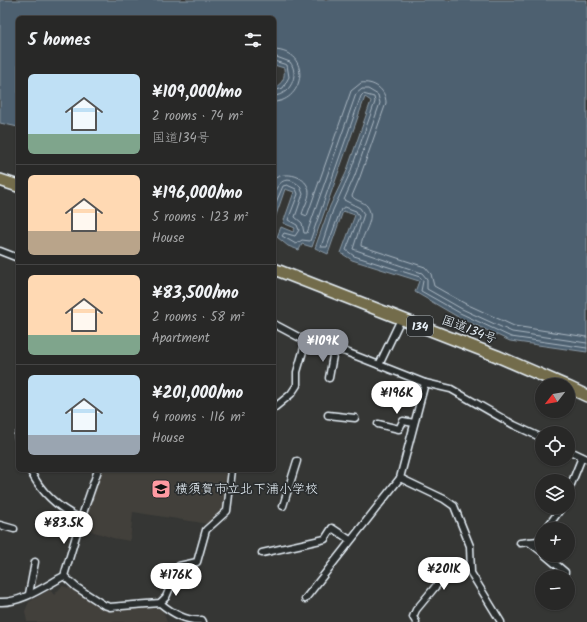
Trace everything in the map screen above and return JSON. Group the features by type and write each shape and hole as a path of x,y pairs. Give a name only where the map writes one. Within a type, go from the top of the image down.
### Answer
{"highway":[{"path":"0,180 16,185"},
{"name":"国道134号","path":"276,270 549,378"},
{"path":"575,390 587,396"}],"street":[{"path":"0,251 16,257"},
{"path":"379,365 401,319"},
{"path":"276,325 306,341 334,350 346,352 425,382 451,389 514,425 535,435"},
{"path":"276,406 291,394 297,385 297,372 306,341"},
{"path":"329,378 334,350"},
{"path":"305,599 400,478 425,382"},
{"path":"328,415 355,418"},
{"path":"378,424 399,429 403,421 414,423"},
{"path":"575,453 585,458 575,478"},
{"path":"282,506 297,461"},
{"path":"31,472 50,500 68,513 80,519"},
{"path":"0,602 8,602 29,594 64,576 80,519 97,472"},
{"path":"64,576 94,600 110,607 160,603 166,597 179,566 197,562 206,530 227,511 232,472"},
{"path":"400,478 444,499 454,506 470,546 471,573 501,622"},
{"path":"0,525 14,528"},
{"path":"262,553 324,539 332,528 350,540"},
{"path":"520,543 535,541"},
{"path":"529,542 535,547"},
{"path":"29,594 35,562"},
{"path":"553,562 563,570"},
{"path":"416,622 413,616 416,610 440,581 470,565"},
{"path":"160,603 173,613 195,621 202,620 203,622"}],"shaded area":[{"name":"横須賀市立北下浦小学校","path":"101,472 230,472 226,509 209,524 133,512 130,541 113,538 82,528 85,512"},
{"path":"62,586 82,592 108,610 161,607 167,622 27,622 25,611 29,602 50,590 54,595"}],"water":[{"path":"0,0 587,0 587,352 510,341 458,317 415,292 419,281 352,260 341,253 355,215 343,211 328,254 315,248 330,206 346,173 371,101 365,97 312,247 302,244 299,250 288,246 277,237 281,227 293,232 295,228 283,223 294,192 285,189 276,215 276,87 280,84 284,77 284,68 276,66 276,16 16,16 16,127 0,123"}],"place":[{"name":"横須賀市立北下浦小学校","path":"161,489"}]}
